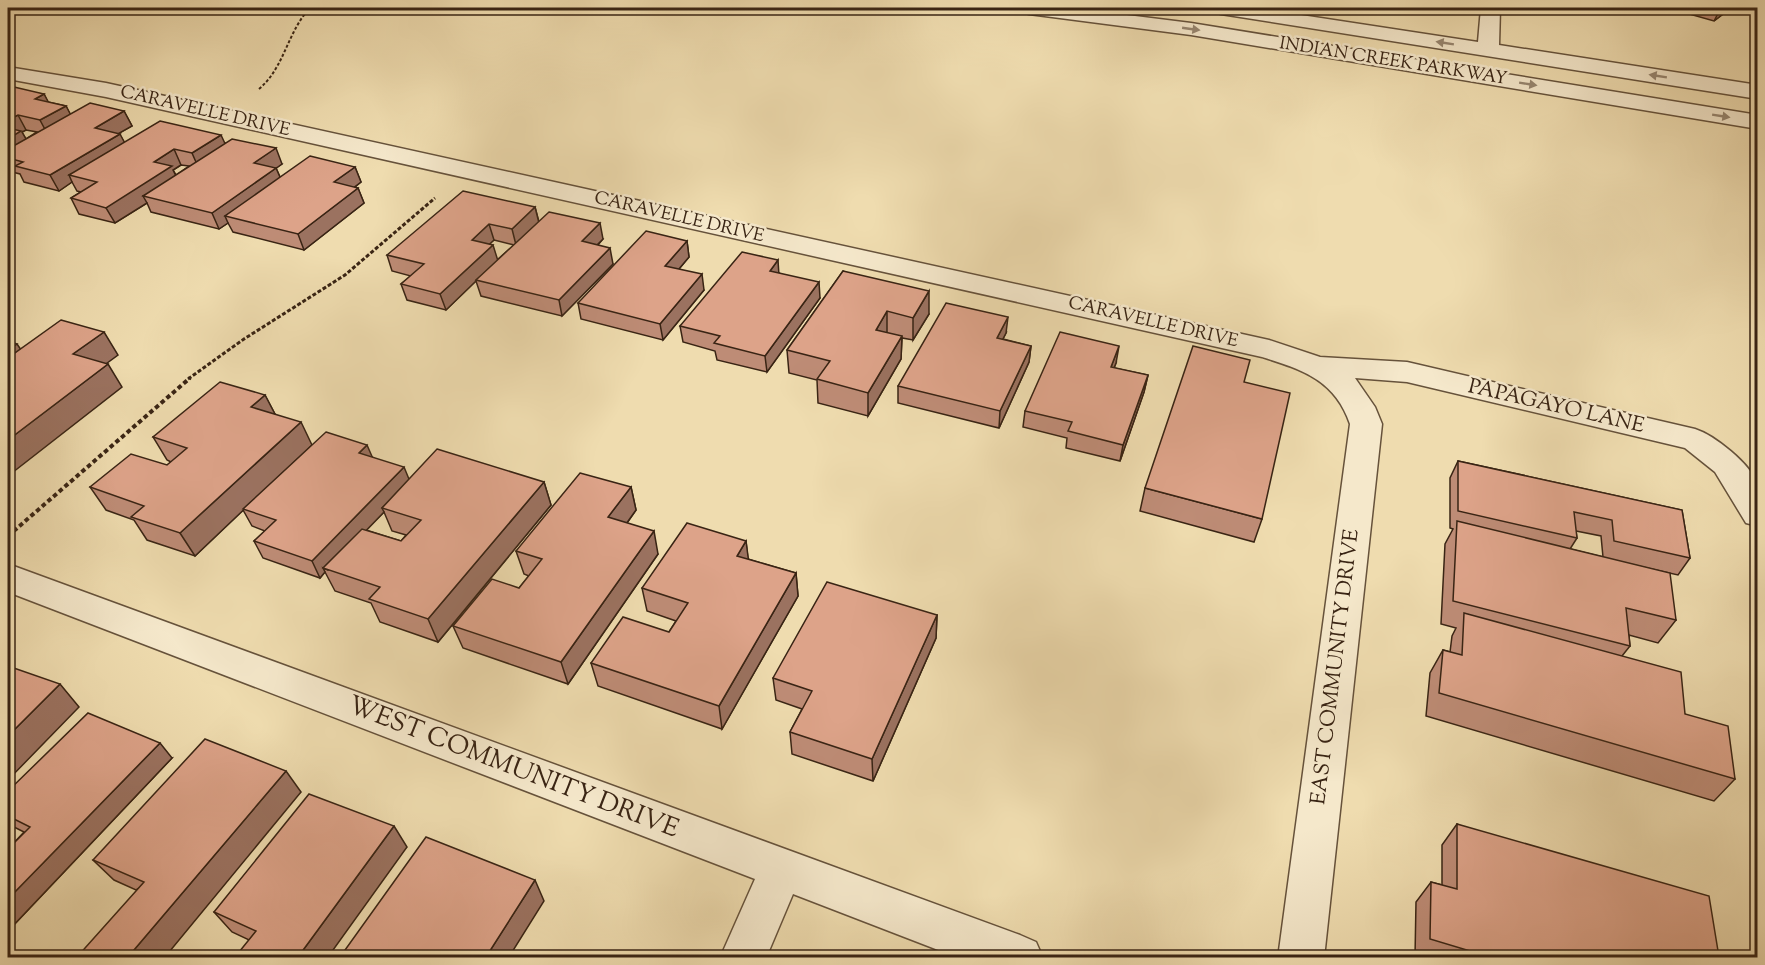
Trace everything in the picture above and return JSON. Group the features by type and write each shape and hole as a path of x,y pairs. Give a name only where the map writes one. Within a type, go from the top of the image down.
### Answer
{"street":[{"name":"INDIAN CREEK PARKWAY","path":"1029,8 1118,13 1215,33 1758,122"},
{"name":"INDIAN CREEK PARKWAY","path":"1221,8 1758,92"},
{"path":"1488,49 1491,8"},
{"name":"CARAVELLE DRIVE","path":"8,73 140,98 1234,341 1269,349 1331,375"},
{"name":"PAPAGAYO LANE","path":"1331,375 1407,372 1695,440 1726,464 1756,507 1758,514"},
{"name":"EAST COMMUNITY DRIVE","path":"1301,957 1366,424 1361,403 1331,375"},
{"name":"WEST COMMUNITY DRIVE","path":"8,578 1020,957"},
{"path":"743,957 782,869"}],"path":[{"path":"257,91 266,85 281,65 296,25 310,8"},
{"path":"8,536 192,376 244,339 345,275 441,193"}],"building":[{"path":"14,87 44,94 35,99 66,106 40,120 18,115 8,120 8,91"},
{"path":"90,103 124,111 95,128 120,134 50,175 15,166 23,162 8,158 8,149"},
{"path":"160,121 221,135 192,153 174,149 154,162 172,166 106,208 71,198 97,182 69,175"},
{"path":"8,128 21,131 8,139"},
{"path":"232,139 276,148 254,163 276,168 212,213 143,196"},
{"path":"310,156 355,167 334,182 358,188 298,234 225,216"},
{"path":"463,191 535,207 512,229 489,224 472,240 493,245 440,294 401,284 424,264 387,255"},
{"path":"549,212 600,223 582,241 610,248 559,300 476,280"},
{"path":"646,231 687,241 665,266 702,274 660,324 578,303"},
{"path":"742,252 778,260 770,271 819,282 765,356 714,343 720,336 680,326"},
{"path":"843,271 929,291 913,318 887,311 876,330 902,336 868,393 817,379 830,361 787,350"},
{"path":"946,303 1008,317 997,338 1031,346 1000,411 898,386"},
{"path":"61,320 104,332 73,354 108,364 8,440 8,358"},
{"path":"1060,332 1119,346 1111,367 1148,375 1123,445 1068,431 1072,422 1025,411"},
{"path":"8,341 17,344 8,350"},
{"path":"1193,346 1250,360 1244,382 1290,393 1262,519 1145,488"},
{"path":"220,382 265,395 251,407 301,422 180,533 131,517 144,506 90,487 131,454 167,465 187,448 153,437"},
{"path":"326,432 367,445 359,453 404,467 312,561 254,541 276,520 243,509"},
{"path":"437,449 544,482 428,619 369,599 380,587 323,568 362,529 401,541 421,520 382,508"},
{"path":"1458,461 1682,510 1690,558 1614,541 1612,520 1574,512 1577,538 1458,511"},
{"path":"580,473 631,487 608,517 654,531 561,662 453,626 492,579 519,588 542,559 516,551"},
{"path":"1457,521 1670,573 1676,620 1626,608 1630,646 1453,601"},
{"path":"687,523 746,541 737,556 796,573 719,706 591,663 623,617 669,632 688,603 642,588"},
{"path":"827,582 937,615 872,759 790,732 812,691 773,678"},
{"path":"1464,613 1681,672 1685,714 1728,726 1735,779 1439,693 1443,650 1462,655"},
{"path":"8,666 60,684 8,736"},
{"path":"88,713 160,743 8,899 8,849 30,827 8,816 8,791"},
{"path":"205,739 286,771 128,957 77,957 144,882 93,860"},
{"path":"309,794 394,826 298,957 235,957 256,931 214,912"},
{"path":"1457,824 1709,896 1719,957 1681,957 1660,952 1661,957 1490,957 1430,939 1431,882 1457,889"},
{"path":"426,837 535,880 486,957 340,957"}]}
